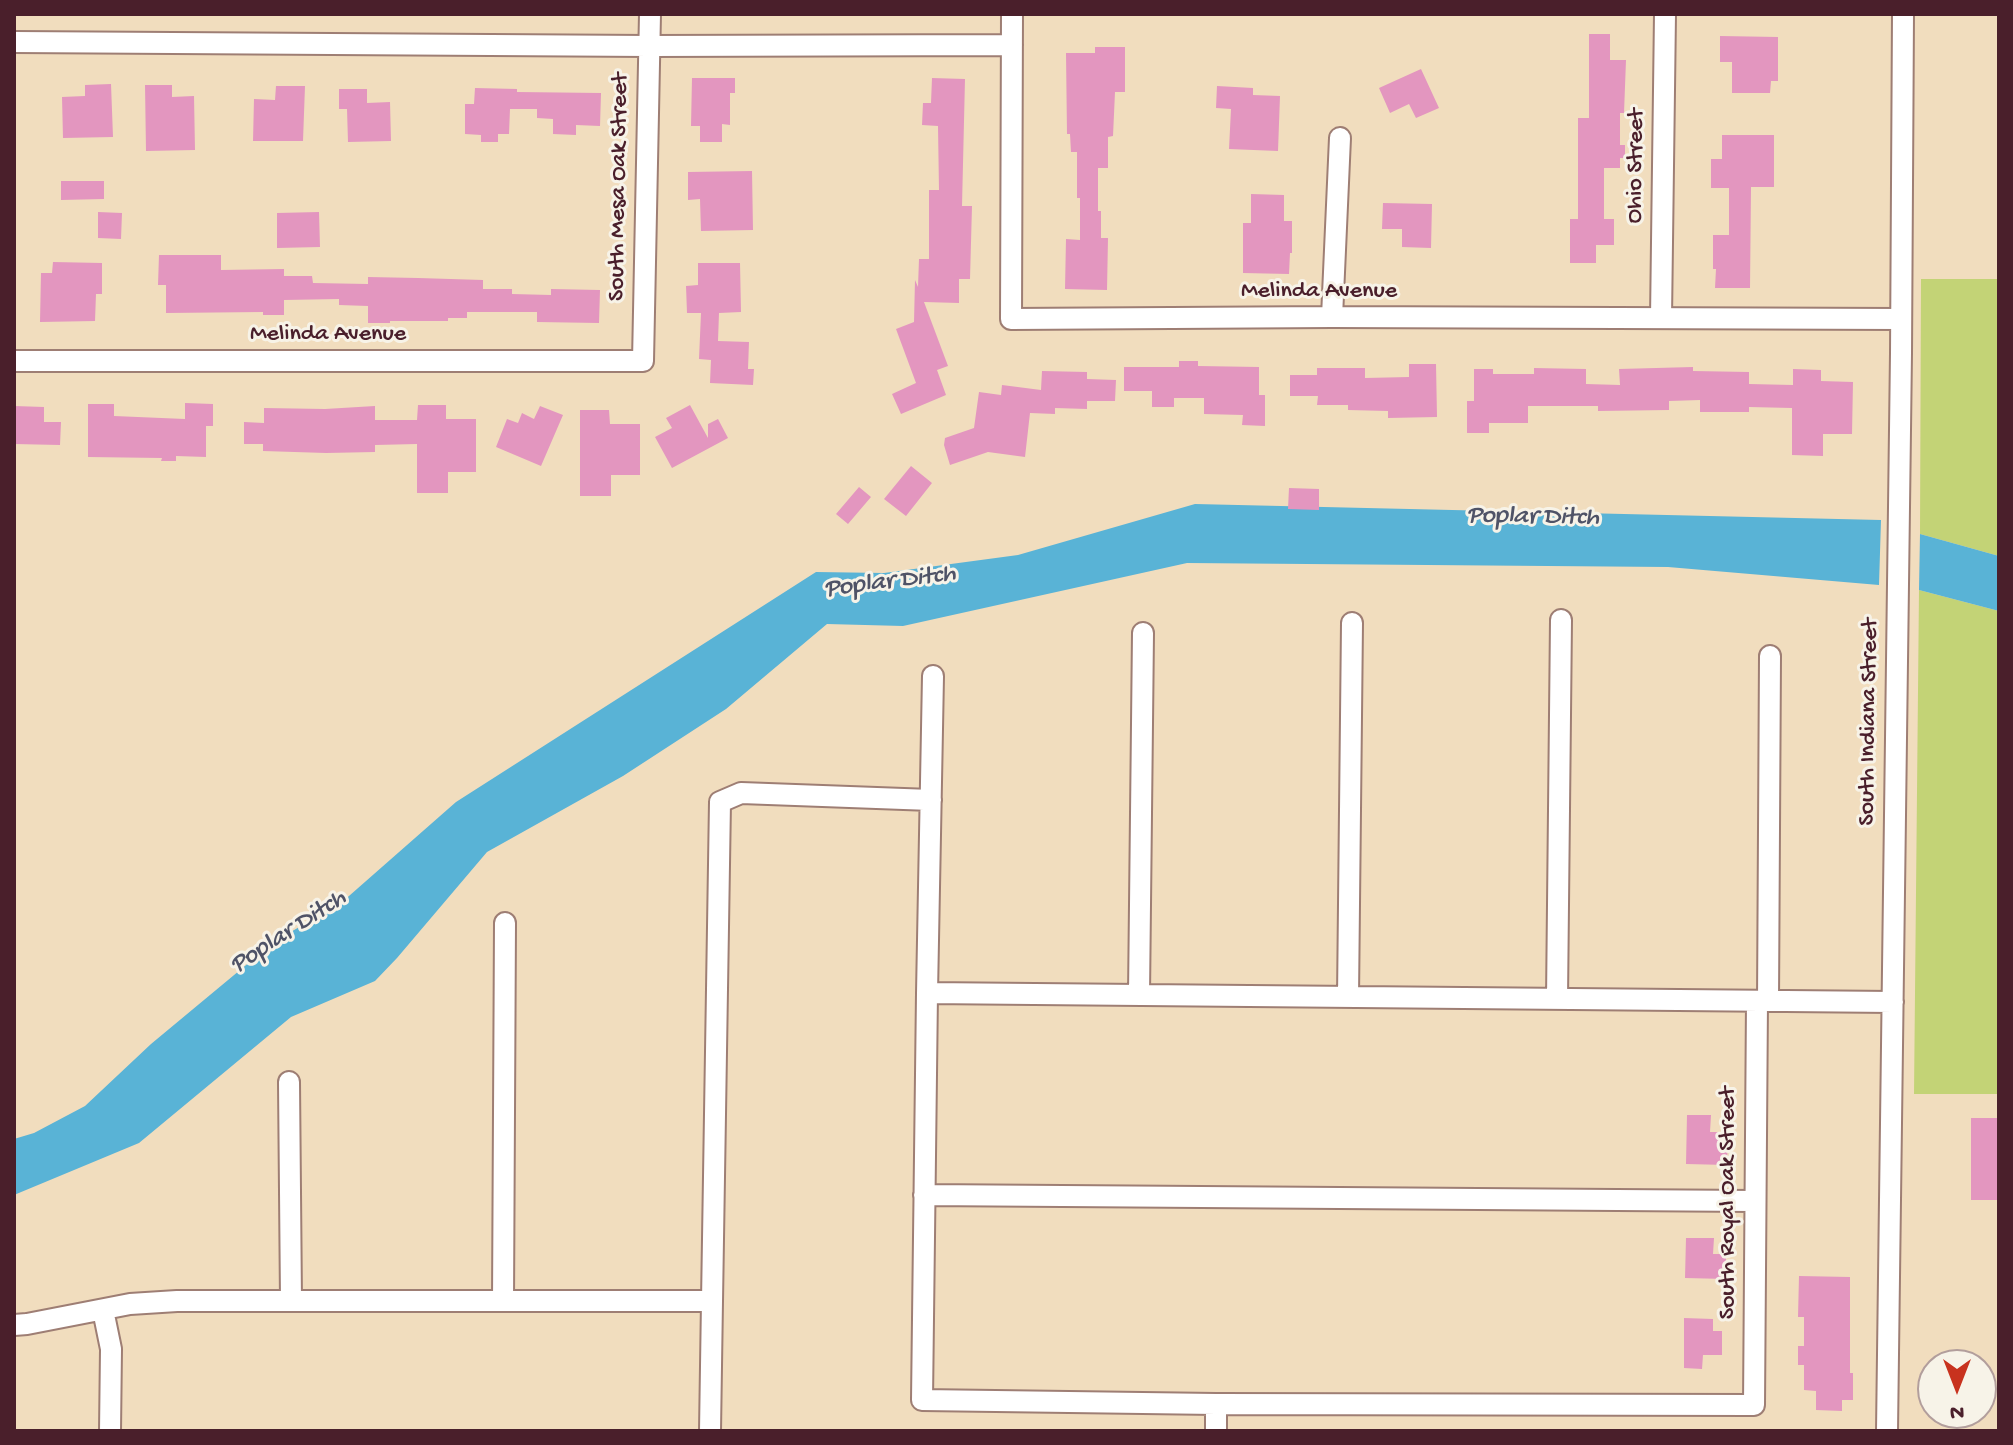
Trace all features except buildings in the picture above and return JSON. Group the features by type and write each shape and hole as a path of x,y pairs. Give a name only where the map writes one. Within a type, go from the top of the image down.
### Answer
{"street":[{"name":"South Mesa Oak Street","path":"643,361 650,14"},
{"path":"14,42 1012,45 1012,14"},
{"name":"Ohio Street","path":"1661,318 1665,14"},
{"name":"South Indiana Street","path":"1887,1431 1903,14"},
{"name":"Melinda Avenue","path":"1012,45 1011,319 1901,319"},
{"path":"1332,317 1340,138"},
{"name":"Melinda Avenue","path":"14,361 643,361"},
{"path":"1557,999 1561,620"},
{"path":"1348,997 1352,623"},
{"path":"1139,995 1143,633"},
{"name":"South Royal Oak Street","path":"1216,1404 1754,1405 1755,1201 1770,656"},
{"path":"933,676 922,1400 1216,1404 1216,1431"},
{"path":"710,1431 720,802 741,793 931,800"},
{"path":"503,1301 505,923"},
{"path":"927,993 1893,1002"},
{"path":"289,1082 291,1301"},
{"path":"924,1195 1755,1201"},
{"path":"14,1325 130,1304 177,1301 712,1301"},
{"path":"103,1310 111,1349 110,1431"}],"green space":[{"path":"1921,279 1999,279 1999,556 1920,534"},
{"path":"1919,590 1999,611 1999,1094 1914,1094"}],"water":[{"name":"Poplar Ditch","path":"1195,504 1881,520 1879,585 1668,567 1187,563 903,626 827,624 726,709 623,776 487,852 375,981 291,1017 139,1143 14,1195 14,1139 34,1133 85,1106 151,1044 275,941 341,903 456,802 816,572 884,573 1018,555"},
{"path":"1920,534 1999,556 1999,611 1919,590"}]}
